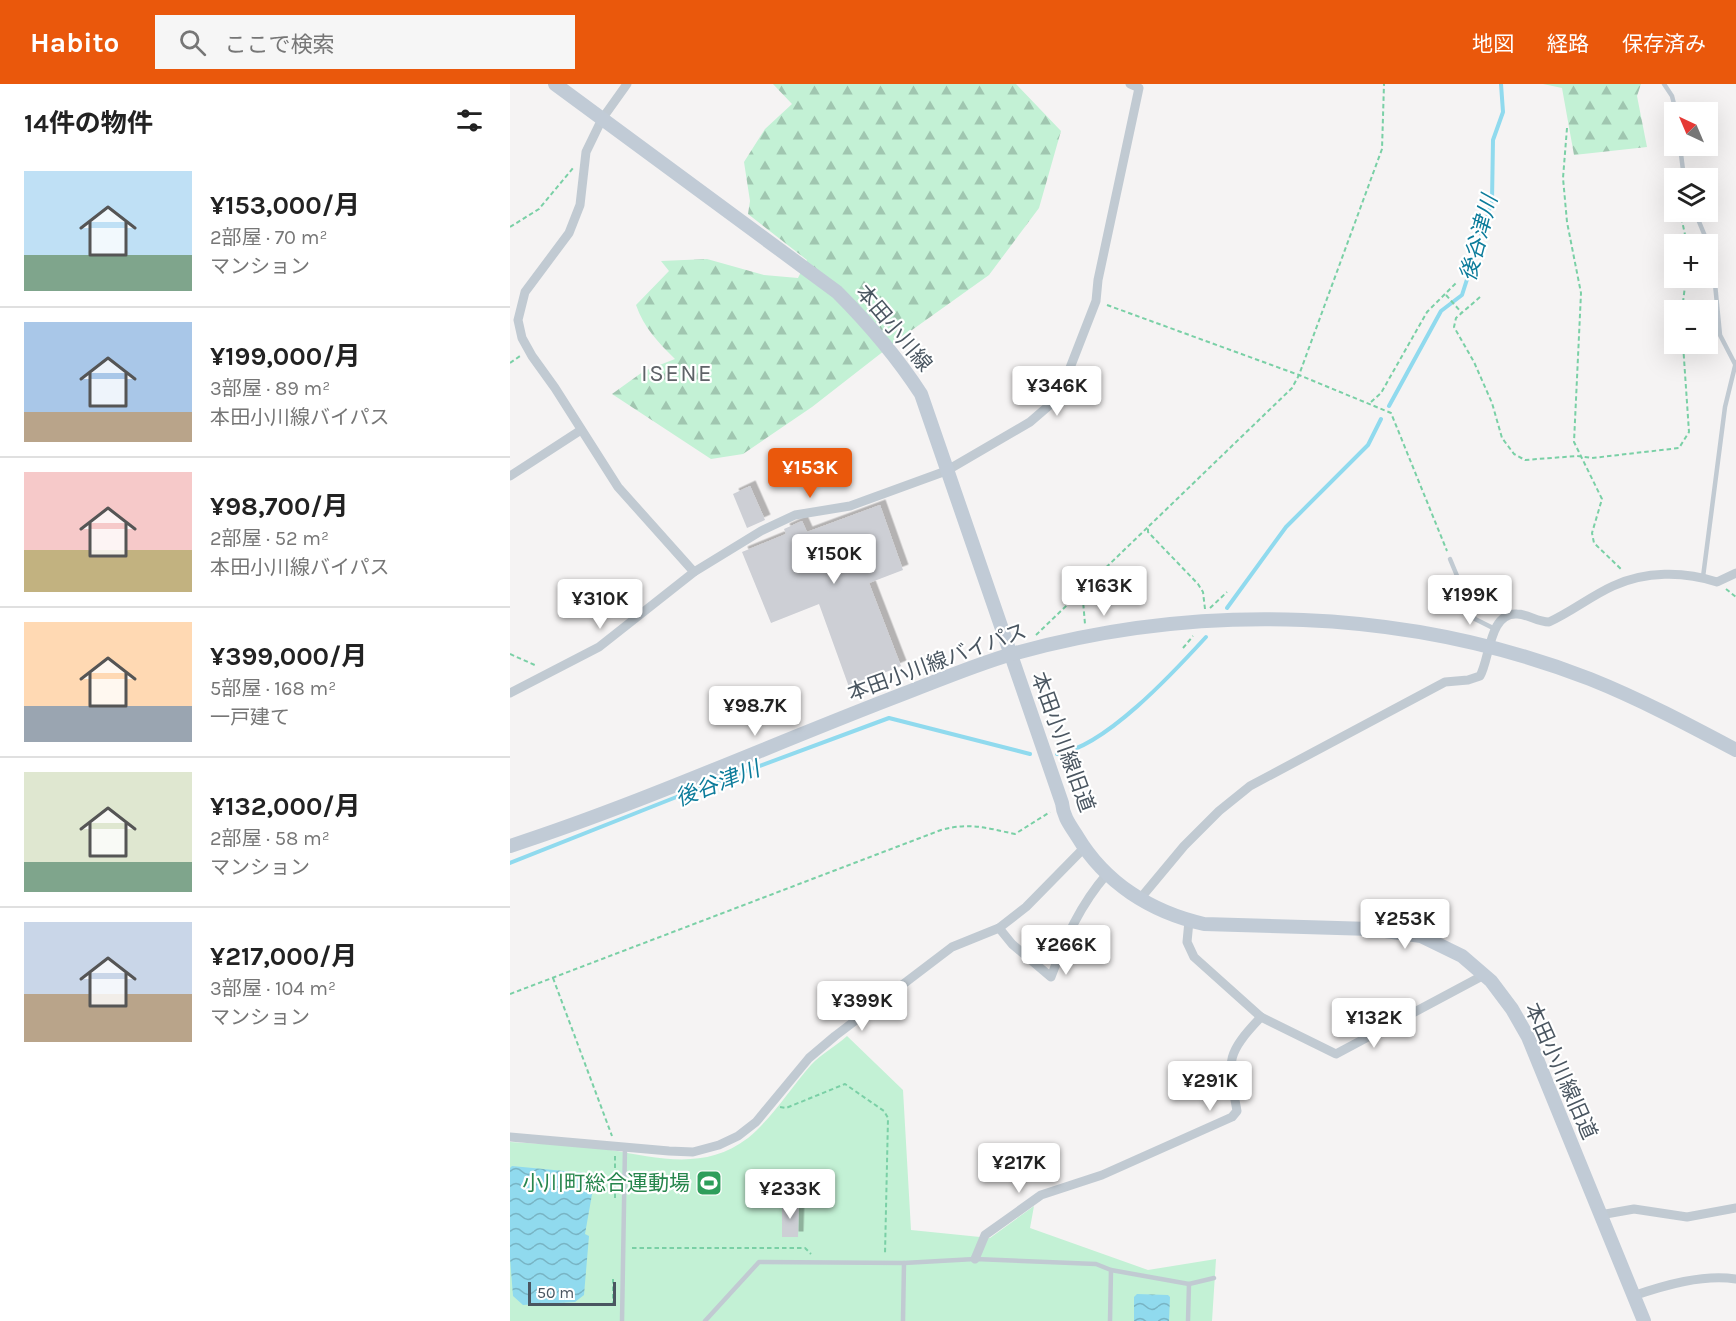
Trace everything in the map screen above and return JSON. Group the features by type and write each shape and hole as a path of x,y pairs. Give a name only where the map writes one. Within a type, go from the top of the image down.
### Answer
{"street":[{"name":"本田小川線","path":"555,84 837,292 871,326 921,394 1010,655"},
{"path":"627,84 602,119 585,158 579,206 569,233 525,292 518,320 522,338 532,356 618,487 694,572"},
{"path":"510,693 598,647 623,630 694,572 745,540 795,515 850,506 946,471 1030,422 1052,403 1069,375 1096,301 1098,280 1139,88 1130,84"},
{"path":"510,476 581,430"},
{"path":"1139,900 1184,846 1219,811 1250,786 1445,682 1474,679 1483,671 1495,629 1511,614 1549,622 1614,585 1631,579 1668,574 1703,577 1717,582 1736,573"},
{"name":"本田小川線バイパス","path":"510,846 605,814 849,715 1010,655 1131,628 1205,616 1347,622 1430,634 1490,647 1592,680 1736,750"},
{"name":"本田小川線旧道","path":"1010,655 1062,803 1063,813 1084,848 1107,874 1139,900 1189,921 1204,924 1371,929 1421,936 1462,956 1484,975 1512,1009 1528,1037 1644,1321"},
{"path":"510,1137 693,1152 719,1145 738,1136 756,1122 809,1058 835,1036 952,947 999,928 1026,907 1084,848"},
{"path":"999,928 1012,944 1051,977 1068,933 1090,893 1107,874"},
{"path":"1189,921 1187,942 1194,957 1261,1017 1336,1054 1484,975"},
{"path":"975,1260 986,1235 1041,1195 1102,1175 1232,1117 1237,1111 1230,1067 1232,1053 1237,1042 1261,1017"},
{"path":"1600,1215 1634,1209 1687,1217 1736,1208"},
{"path":"1633,1296 1712,1277 1736,1279"}],"lane":[{"path":"1664,84 1674,102"},
{"path":"1699,222 1712,254 1720,335 1735,363 1725,407 1703,577"},
{"path":"1450,559 1475,619 1495,629"},
{"path":"622,1321 625,1147"},
{"path":"705,1321 759,1262 904,1263 975,1260 1096,1264 1112,1270 1189,1284 1214,1278"},
{"path":"903,1321 904,1263"},
{"path":"1110,1321 1112,1270"},
{"path":"1188,1321 1189,1284"}],"path":[{"path":"1036,635 1292,388 1299,375 1382,148 1384,84"},
{"path":"1567,128 1562,164 1564,189 1567,222 1581,293 1574,442 1602,499 1592,533 1594,543 1631,579"},
{"path":"510,227 538,209 570,171 585,158"},
{"path":"1371,402 1381,393 1427,312 1447,296 1457,282"},
{"path":"1447,296 1462,313"},
{"path":"1480,297 1456,318 1454,327 1474,362 1492,403 1507,448 1525,460 1577,456 1592,458 1680,448 1689,432 1684,354"},
{"path":"1096,301 1371,402 1391,413 1450,559"},
{"path":"1149,527 1148,532 1198,584 1203,592 1205,616"},
{"path":"1082,589 1085,624"},
{"path":"1205,616 1227,591"},
{"path":"510,654 550,672"},
{"path":"510,994 941,830 962,824 1015,834 1024,831 1062,803"},
{"path":"553,978 612,1131 612,1146"},
{"path":"774,1107 786,1108 844,1084 884,1111 888,1118 885,1263"},
{"path":"630,1248 805,1248 812,1255 812,1262"}],"green space":[{"path":"773,84 1016,84 1061,131 1039,208 989,275 898,340 812,407 743,454 711,459 612,394 644,371 675,359 647,328 636,305 669,271 661,261 707,259 764,275 798,278 807,260 748,214 750,201 744,162 765,129 792,104"},
{"path":"1543,84 1641,84 1637,96 1647,147 1574,155 1562,88"},
{"name":"小川町総合運動場","path":"847,1036 903,1090 911,1230 990,1238 1034,1206 1030,1228 1148,1270 1216,1259 1212,1321 510,1321 510,1142 586,1147 664,1158 698,1158 715,1155 732,1148 757,1130 811,1065"}],"water":[{"path":"512,1166 585,1173 594,1183 585,1234 589,1236 584,1295 575,1302 523,1305 513,1296 510,1258 510,1168"},
{"path":"1137,1294 1168,1295 1170,1297 1169,1321 1134,1321 1134,1297"}],"building":[{"path":"750,486 765,520 747,528 733,494"},
{"path":"880,505 903,570 869,583 901,666 849,687 819,604 771,623 742,552 786,534 784,529 802,521 807,532"},
{"path":"782,1204 799,1204 798,1237 782,1237"}],"waterway":[{"name":"後谷津川","path":"1389,406 1441,311 1462,295 1492,201 1493,140 1503,112 1501,84"},
{"name":"後谷津川","path":"1227,608 1286,527 1368,445 1381,419"},
{"name":"後谷津川","path":"1057,754 1076,749 1116,724 1157,688 1206,637"},
{"name":"後谷津川","path":"510,863 684,794 889,718 1030,754"}],"place":[{"name":"小川町総合運動場","path":"709,1183"}],"district":[{"name":"ISENE","path":"677,373"}]}
